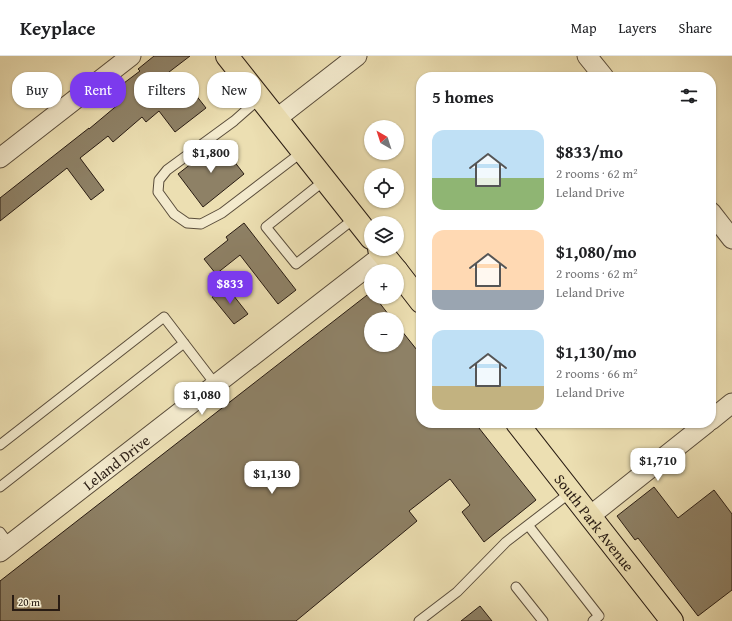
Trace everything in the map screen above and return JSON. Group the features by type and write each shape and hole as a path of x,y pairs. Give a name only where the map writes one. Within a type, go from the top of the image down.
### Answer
{"main road":[{"path":"227,56 240,72"},
{"path":"261,99 416,296"},
{"name":"South Park Avenue","path":"521,428 672,621"}],"street":[{"path":"0,158 131,56"},
{"path":"276,119 357,56"},
{"path":"587,56 600,72"},
{"path":"716,218 732,239"},
{"name":"Leland Drive","path":"3,543 216,386 386,257"},
{"path":"716,416 732,403"},
{"path":"590,516 701,428"}],"lane":[{"path":"249,108 234,121 167,170 159,180 158,192 174,214 187,224 201,224 222,213 302,151"},
{"path":"325,180 266,227 296,264 355,218"},
{"path":"0,445 164,317 216,386"},
{"path":"0,487 184,343"},
{"path":"419,621 457,592 506,542 571,492"},
{"path":"528,525 599,616 593,621"},
{"path":"516,587 543,621"}],"building":[{"path":"154,56 190,56 169,72 139,72 140,71 138,69"},
{"path":"134,76 134,108 199,108 199,99 206,108 175,132 159,111 146,122 142,117 113,142 108,136 80,158 104,190 91,200 67,168 0,221 0,198 114,108 126,108 126,82"},
{"path":"219,142 244,174 203,207 178,174"},
{"path":"244,223 296,290 278,304 240,255 216,274 204,259 228,240 226,237"},
{"path":"226,286 248,314 234,324 212,297"},
{"path":"364,297 364,304 380,304 387,312 364,312 364,352 404,352 404,334 416,349 416,428 479,428 536,500 484,542 462,512 470,505 450,479 409,511 417,521 296,621 0,621 0,581"},
{"path":"654,487 678,518 714,490 732,514 732,590 698,616 638,538 635,540 617,516"},
{"path":"480,606 492,621 461,621"}]}
